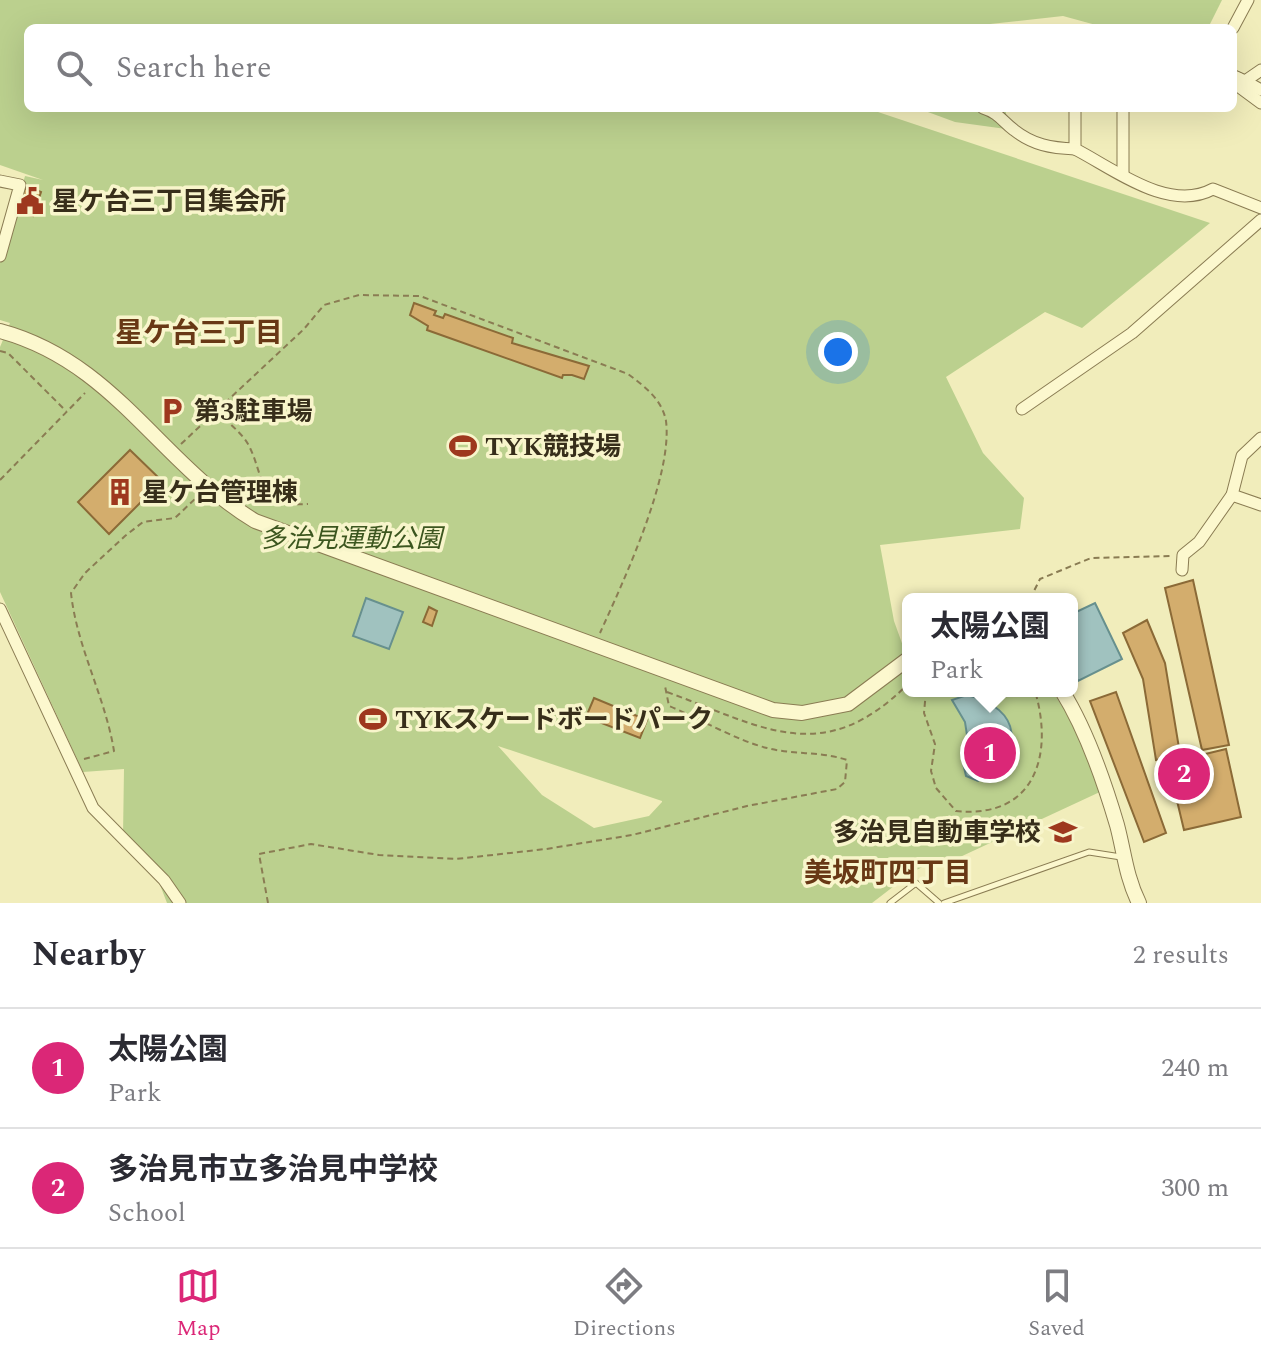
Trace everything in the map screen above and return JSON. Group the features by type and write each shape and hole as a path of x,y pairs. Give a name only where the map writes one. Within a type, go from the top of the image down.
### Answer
{"street":[{"path":"1235,24 1248,0"},
{"path":"1239,78 1261,70"},
{"path":"1239,78 1261,90"},
{"path":"1239,78 1238,86 1261,103"},
{"path":"995,112 1012,129 1039,145 1075,149 1167,195 1204,194 1213,189 1261,208"},
{"path":"1075,112 1075,149"},
{"path":"1123,112 1123,173"},
{"path":"0,181 20,185 0,256"},
{"path":"1022,409 1132,333 1261,220"},
{"path":"0,331 58,352 97,381 230,506 283,534 773,710 802,713 848,704 902,664"},
{"path":"1182,570 1183,555 1199,542 1232,495 1242,456 1261,438"},
{"path":"1232,495 1261,505"},
{"path":"0,609 93,808 164,880 180,903"},
{"path":"1065,697 1103,784 1118,828 1122,858 1139,903"}],"lane":[{"path":"890,903 916,883 942,903 1089,852 1122,858"}],"path":[{"path":"172,452 324,305 359,295 420,296 628,374 652,391 666,419 665,450 641,541 595,645"},
{"path":"0,351 8,353 67,412"},
{"path":"0,480 97,381"},
{"path":"217,411 247,442 264,488 283,503 308,504"},
{"path":"72,763 114,751 106,707 74,623 71,593 85,573 125,536 143,522 175,518 207,487"},
{"path":"1033,593 1040,579 1091,558 1183,555"},
{"path":"268,903 259,854 311,844 379,855 456,859 546,849 684,824 747,806 837,789 845,782 847,760 823,752 790,753 763,747 669,706 663,671"},
{"path":"925,697 924,713 935,744 931,771 936,788 956,811 972,813 1010,803 1033,779 1045,741 1036,697"}],"green space":[{"name":"多治見運動公園","path":"0,0 1222,0 1210,24 1092,24 1063,16 990,24 24,24 24,112 878,112 1210,223 1082,328 1045,312 946,377 983,453 1024,498 1020,529 880,545 894,621 902,643 902,697 1056,697 1076,727 1102,791 945,864 926,865 872,903 167,903 152,864 123,836 124,769 83,772 0,592 0,347 10,323 0,320 0,262 25,176 43,180 0,165","holes":["498,746 662,802 649,816 594,828 542,795"]},
{"path":"928,112 1006,112 1006,129 955,122"}],"water":[{"path":"366,598 403,612 389,649 353,636"},
{"path":"1095,603 1122,659 1078,681 1078,611"},
{"path":"973,697 986,701 1008,721 1012,733 1004,758 978,781 966,776 963,763 976,774 980,763 962,754 963,749 969,748 965,722 952,700"}],"building":[{"name":"星ケ台三丁目集会所","path":"24,189 41,192 33,216 18,213"},
{"path":"414,303 436,311 434,315 443,318 445,314 513,338 512,343 589,366 584,379 572,375 563,375 562,378 427,330 428,326 410,315"},
{"name":"星ケ台管理棟","path":"130,450 162,481 109,534 78,502"},
{"path":"1193,580 1229,745 1202,750 1165,588"},
{"path":"429,607 437,611 432,626 423,622"},
{"path":"1147,620 1165,663 1180,754 1156,760 1143,679 1123,633"},
{"path":"1116,692 1166,833 1144,842 1090,701"},
{"path":"594,698 647,720 640,738 586,717"},
{"path":"1226,749 1241,817 1184,830 1168,763"}],"place":[{"name":"星ケ台三丁目集会所","path":"30,201"},
{"name":"第3駐車場","path":"172,411"},
{"name":"TYK競技場","path":"463,446"},
{"name":"星ケ台管理棟","path":"120,492"},
{"name":"TYKスケードボードパーク","path":"373,719"},
{"name":"太陽公園","path":"990,753"},
{"name":"多治見市立多治見中学校","path":"1184,774"},
{"name":"多治見自動車学校","path":"1063,832"}],"district":[{"name":"星ケ台三丁目","path":"199,332"},
{"name":"美坂町四丁目","path":"888,872"}]}
